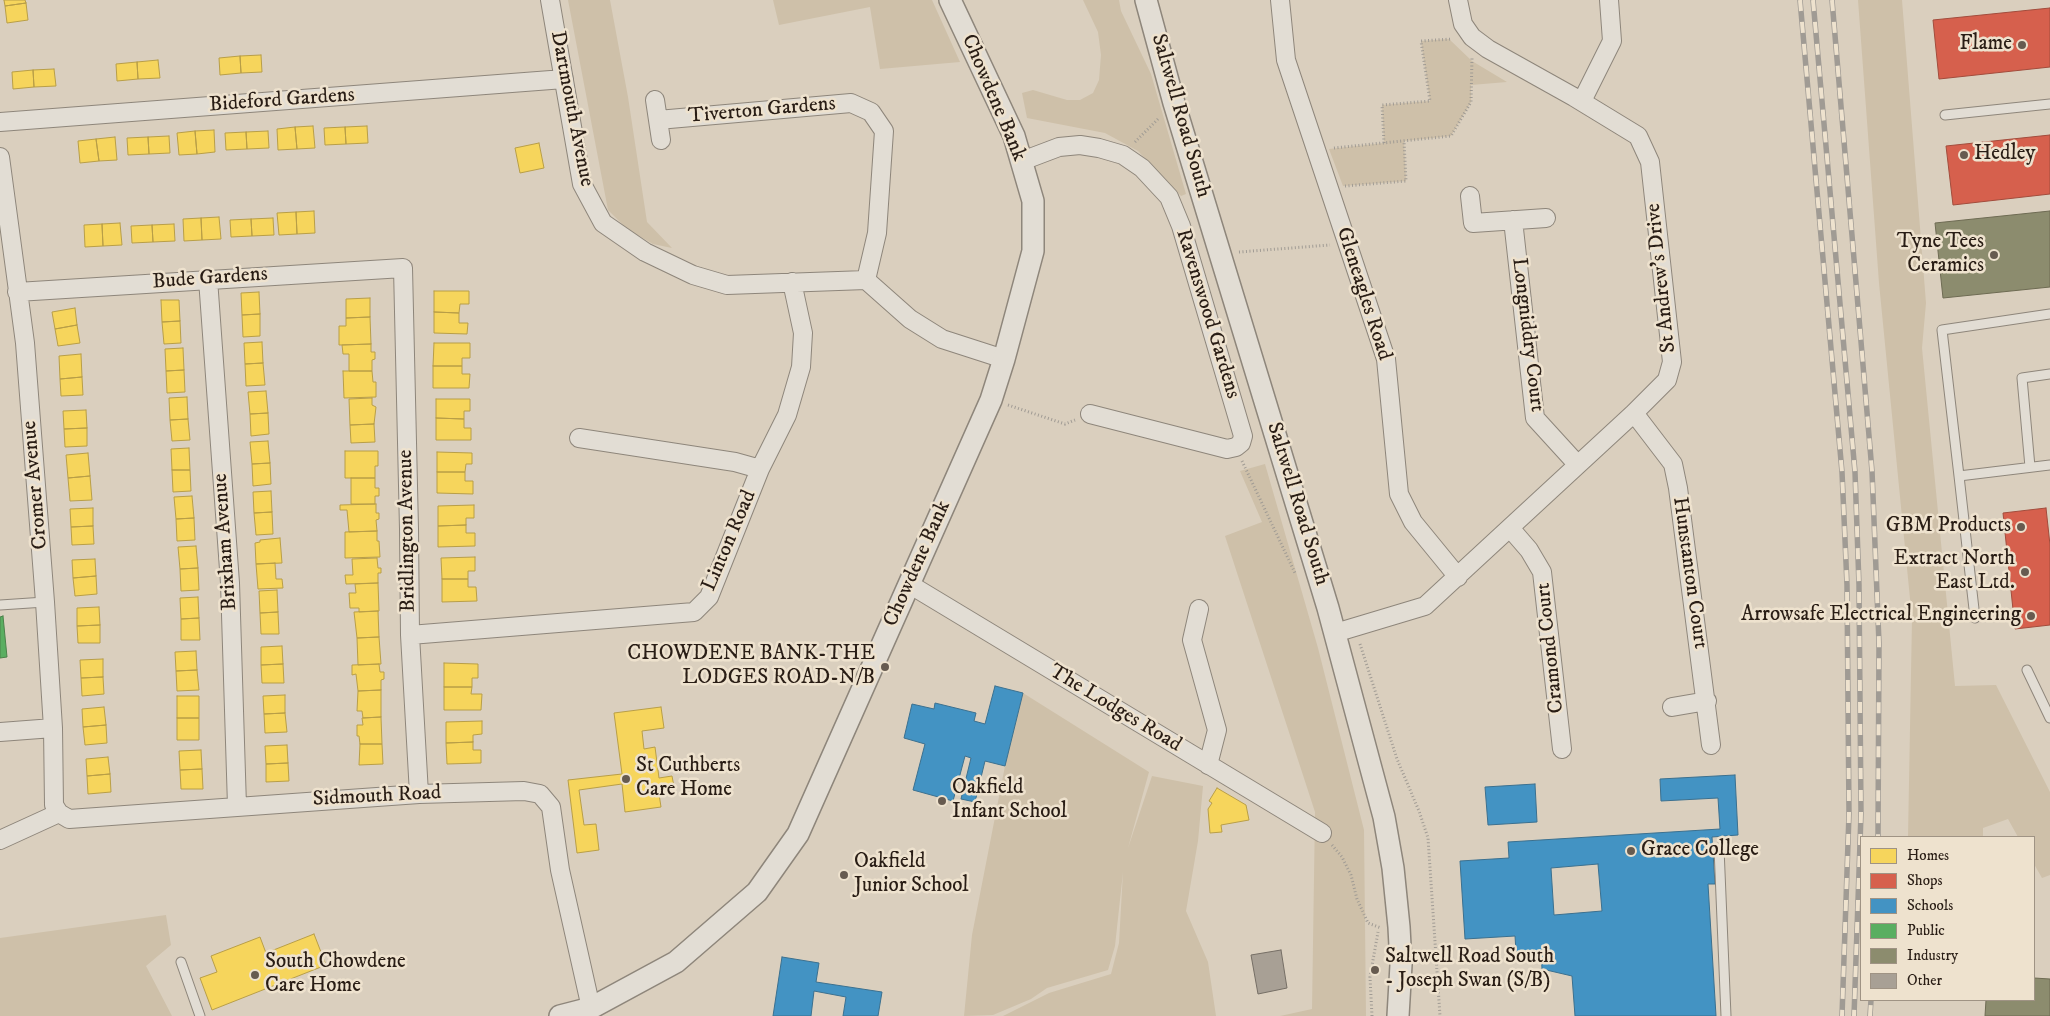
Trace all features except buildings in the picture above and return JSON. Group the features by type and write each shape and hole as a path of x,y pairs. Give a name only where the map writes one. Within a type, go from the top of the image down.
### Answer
{"street":[{"name":"Dartmouth Avenue","path":"550,0 582,184 603,224 644,252 693,275 727,285 866,280"},
{"name":"Chowdene Bank","path":"560,1016 591,1008 676,962 757,892 798,834 991,400 1004,359 1032,251 1033,201 1014,136 950,0"},
{"name":"Saltwell Road South","path":"1146,0 1174,102 1335,633 1384,817 1392,868 1389,927 1401,965 1398,1016"},
{"name":"Gleneagles Road","path":"1280,0 1286,60 1386,359 1399,494 1413,522 1458,577"},
{"name":"St Andrew's Drive","path":"1335,633 1426,606 1634,413 1667,380 1672,362 1650,162 1638,136 1582,101 1488,49 1472,37 1463,24 1458,0"},
{"path":"1582,101 1612,41 1609,0"},
{"name":"Bideford Gardens","path":"0,122 564,79"},
{"name":"Tiverton Gardens","path":"656,100 661,140"},
{"name":"Tiverton Gardens","path":"658,120 851,103 871,112 884,131 877,233 866,280"},
{"name":"Ravenswood Gardens","path":"1022,161 1059,146 1080,145 1099,148 1123,155 1142,168 1169,197 1180,226 1244,436 1241,443 1236,447"},
{"name":"Cromer Avenue","path":"0,157 2,202 24,343 45,602 53,728 54,805 59,813"},
{"path":"1470,196 1472,224 1546,218"},
{"name":"Longniddry Court","path":"1513,220 1535,418 1577,464"},
{"name":"Bude Gardens","path":"17,292 403,268"},
{"name":"Bridlington Avenue","path":"403,268 410,635 419,794"},
{"name":"Brixham Avenue","path":"208,279 230,584 236,806"},
{"path":"866,280 910,319 942,339 1004,359"},
{"name":"Linton Road","path":"410,635 694,612 709,596 760,469 787,415 801,367 803,333 792,282"},
{"name":"Hunstanton Court","path":"1634,413 1672,464 1678,488 1711,745"},
{"path":"1090,414 1227,449 1236,447"},
{"path":"579,438 735,462 760,469"},
{"name":"Cramond Court","path":"1510,528 1529,550 1542,572 1562,749"},
{"name":"The Lodges Road","path":"909,584 1322,833"},
{"path":"1199,610 1192,640 1217,730 1208,764"},
{"path":"1672,708 1706,702"},
{"path":"0,732 53,728"},
{"name":"Sidmouth Road","path":"59,813 69,819 419,794 524,791 540,794 551,807 560,870 591,1008"},
{"path":"0,840 59,813"}],"lane":[{"path":"1945,115 2050,104"},
{"path":"1975,618 1942,330 2050,314"},
{"path":"2030,467 2022,378 2050,374"},
{"path":"1959,476 2050,465"},
{"path":"0,605 45,602"},
{"path":"2027,670 2050,718"},
{"path":"1719,848 1726,1016"},
{"path":"181,962 200,1016"}],"path":[{"path":"1316,150 1404,141 1451,136 1471,102 1472,37 1421,41 1430,101 1382,104 1384,143"},
{"path":"1123,155 1174,102"},
{"path":"1328,187 1406,181 1404,141"},
{"path":"1221,253 1347,244"},
{"path":"991,400 1065,424 1090,414"},
{"path":"1236,447 1299,581"},
{"path":"1355,628 1397,759 1428,838 1440,1016"},
{"path":"1322,833 1342,857 1351,875 1357,899 1368,923 1389,927 1370,978 1372,1016"}],"shaded area":[{"path":"568,0 610,0 628,97 647,222 672,248 653,244 627,229 608,210"},
{"path":"773,0 932,0 960,62 880,69 870,7 779,25"},
{"path":"1083,0 1119,0 1121,11 1151,74 1186,194 1181,196 1138,151 1105,133 1027,118 1022,93 1033,90 1067,100 1080,100 1093,93 1099,80 1101,55 1098,32"},
{"path":"1858,0 1902,0 1926,303 1922,348 1955,686 1996,685 2050,792 2050,875 2042,878 2035,866 2035,836 2017,836 2008,819 1983,828 1983,836 1908,836 1912,619 1879,283"},
{"path":"1449,39 1472,61 1507,82 1471,85 1471,102 1451,136 1404,141 1406,181 1343,186 1329,149 1384,143 1382,105 1430,101 1421,41"},
{"path":"1265,464 1318,648 1364,830 1366,1016 1280,1016 1312,1009 1315,812 1225,536 1262,522 1240,471"},
{"path":"1023,693 1149,772 1128,848 1152,776 1203,786 1198,841 1186,911 1208,962 1216,1016 1003,1016 1049,993 1111,974 1119,943 1123,872 1115,946 1108,970 1047,988 1031,999 993,1015 964,1016 972,935 1005,766"},
{"path":"166,915 171,945 146,966 172,1016 0,1016 0,938"}],"railway":[{"path":"1800,0 1842,472 1847,585 1849,814 1842,1016"},
{"path":"1813,0 1855,472 1859,585 1860,836"},
{"path":"1832,0 1872,471 1879,643 1878,836"},
{"path":"1854,1016 1860,843"},
{"path":"1870,1016 1871,1001"}],"place":[{"name":"Flame","path":"2022,45"},
{"name":"Hedley","path":"1964,155"},
{"name":"Tyne Tees Ceramics","path":"1994,255"},
{"name":"GBM Products","path":"2021,527"},
{"name":"Extract North East Ltd.","path":"2025,572"},
{"name":"Arrowsafe Electrical Engineering","path":"2031,616"},
{"name":"CHOWDENE BANK-THE LODGES ROAD-N/B","path":"885,667"},
{"name":"St Cuthberts Care Home","path":"626,779"},
{"name":"Oakfield Infant School","path":"942,801"},
{"name":"Grace College","path":"1631,851"},
{"name":"Oakfield Junior School","path":"844,875"},
{"name":"Saltwell Road South - Joseph Swan (S/B)","path":"1375,970"},
{"name":"South Chowdene Care Home","path":"255,975"}]}
